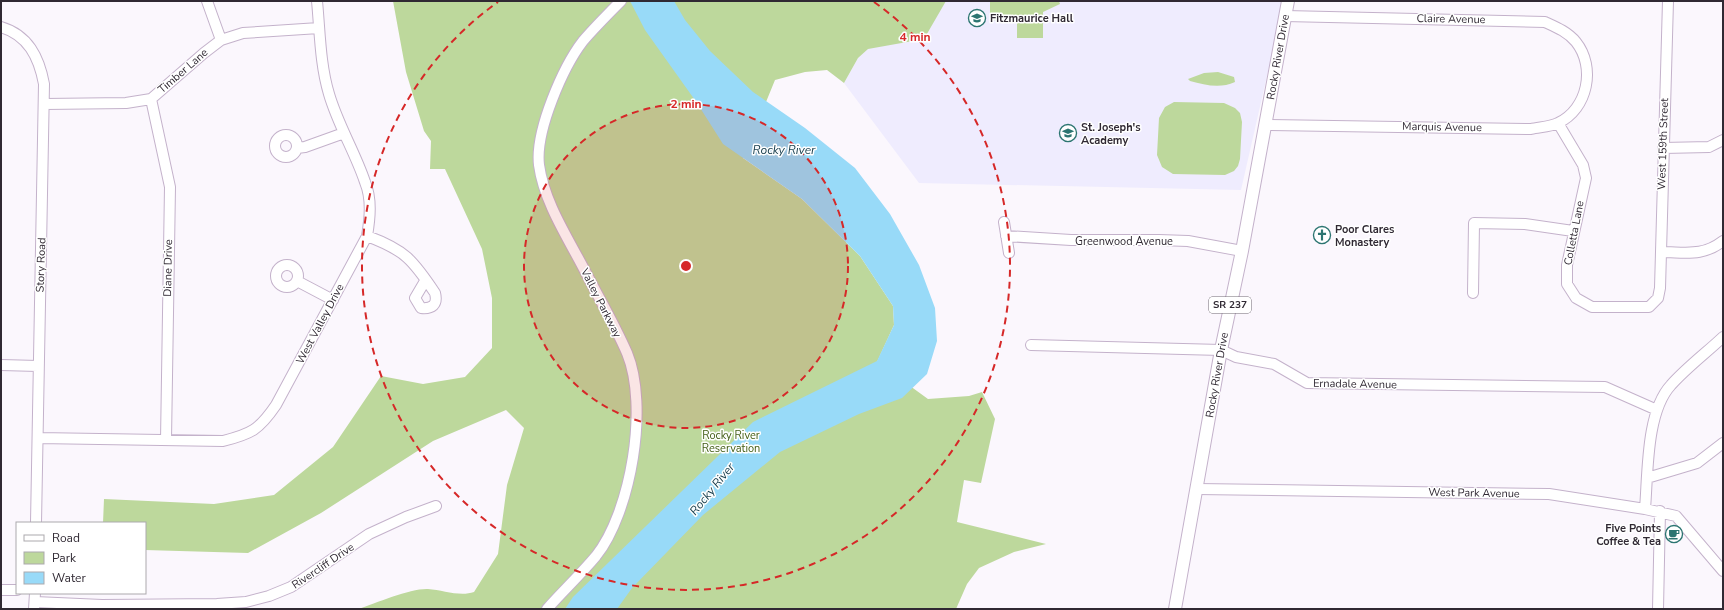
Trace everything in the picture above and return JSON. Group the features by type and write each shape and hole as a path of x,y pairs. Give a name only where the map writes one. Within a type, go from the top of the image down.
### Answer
{"main road":[{"name":"Rocky River Drive","path":"1175,609 1221,350 1242,251 1288,1"}],"street":[{"path":"207,1 221,40"},
{"name":"West Valley Drive","path":"38,438 223,441 246,435 264,422 276,405 367,236 370,219 366,182 344,132 325,78 317,1"},
{"name":"Valley Parkway","path":"547,609 596,556 607,539 622,503 630,476 636,447 636,391 628,354 556,214 544,187 539,163 547,113 556,88 583,42 621,1"},
{"name":"West 159th Street","path":"1660,288 1668,1"},
{"name":"Claire Avenue","path":"1285,16 1545,22 1562,30 1575,42 1584,56 1587,74"},
{"name":"Story Road","path":"1,27 10,29 22,38 34,51 41,67 44,84 45,104 38,366 36,522"},
{"name":"Timber Lane","path":"45,104 126,103 151,98 221,40 243,33 319,28"},
{"name":"Marquis Avenue","path":"1265,125 1531,129 1558,123 1577,109 1584,95 1587,74"},
{"name":"Diane Drive","path":"151,98 170,187 166,440"},
{"name":"Colletta Lane","path":"1558,123 1583,165 1586,178 1573,231 1567,265 1567,284 1576,298 1592,308 1649,308 1658,298 1660,288"},
{"path":"297,148 304,147 344,132"},
{"path":"1663,148 1709,147 1723,140"},
{"path":"1004,222 1009,253"},
{"path":"1473,293 1474,223 1525,224 1573,231"},
{"path":"367,236 400,250 409,257 425,281"},
{"name":"Greenwood Avenue","path":"1006,236 1071,240 1188,241 1242,251"},
{"path":"1661,252 1698,253 1711,250 1723,241"},
{"path":"297,281 333,300"},
{"path":"1645,509 1650,441 1657,410 1670,386 1723,337"},
{"name":"Ernadale Avenue","path":"1031,345 1221,350 1236,357 1274,364 1307,383 1605,387 1657,410"},
{"path":"1,365 38,366"},
{"path":"1647,478 1697,463 1723,443"},
{"name":"West Park Avenue","path":"1197,489 1549,494 1660,511 1676,516 1681,520 1723,571"},
{"name":"Rivercliff Drive","path":"35,601 102,605 217,604 246,602 269,596 291,587 370,534 406,516 436,506"},
{"path":"1658,609 1660,511"},
{"path":"1,590 16,590"}],"shaded area":[{"name":"St. Joseph's Academy","path":"907,1 1284,1 1241,190 919,183 844,83 858,58 887,30"}],"green space":[{"name":"Rocky River Reservation","path":"393,1 946,1 924,39 868,49 858,58 844,83 827,70 805,72 775,80 743,158 802,199 860,256 893,306 894,325 877,362 928,399 969,396 982,392 995,419 981,483 964,480 957,522 1046,544 1014,552 979,568 967,584 956,609 359,609 394,596 421,589 457,594 474,592 498,554 507,485 524,428 506,410 433,441 321,513 248,553 146,550 146,522 103,522 104,499 214,504 274,495 333,447 381,376 423,384 465,377 492,348 492,298 482,249 445,169 430,169 431,141 424,131 406,72"},
{"path":"990,1 1059,1 1060,4 1043,12 1043,38 1017,38 1017,21 990,20"},
{"path":"1218,72 1234,77 1235,82 1212,86 1190,81 1188,79 1204,73"},
{"path":"1174,102 1224,103 1235,108 1240,113 1242,122 1240,159 1238,166 1234,171 1225,175 1173,174 1162,167 1157,155 1159,118 1165,107"}],"water":[{"name":"Rocky River","path":"630,1 674,1 685,20 710,51 753,92 805,128 855,168 890,214 919,265 935,308 937,341 927,374 902,398 859,414 780,452 703,515 632,588 617,609 565,609 573,597 753,422 877,361 894,325 893,306 860,256 802,199 723,144 697,103 645,30"}],"place":[{"name":"Fitzmaurice Hall","path":"977,18"},
{"name":"St. Joseph's Academy","path":"1068,133"},
{"name":"Poor Clares Monastery","path":"1322,235"},
{"name":"Five Points Coffee & Tea","path":"1674,534"}]}
